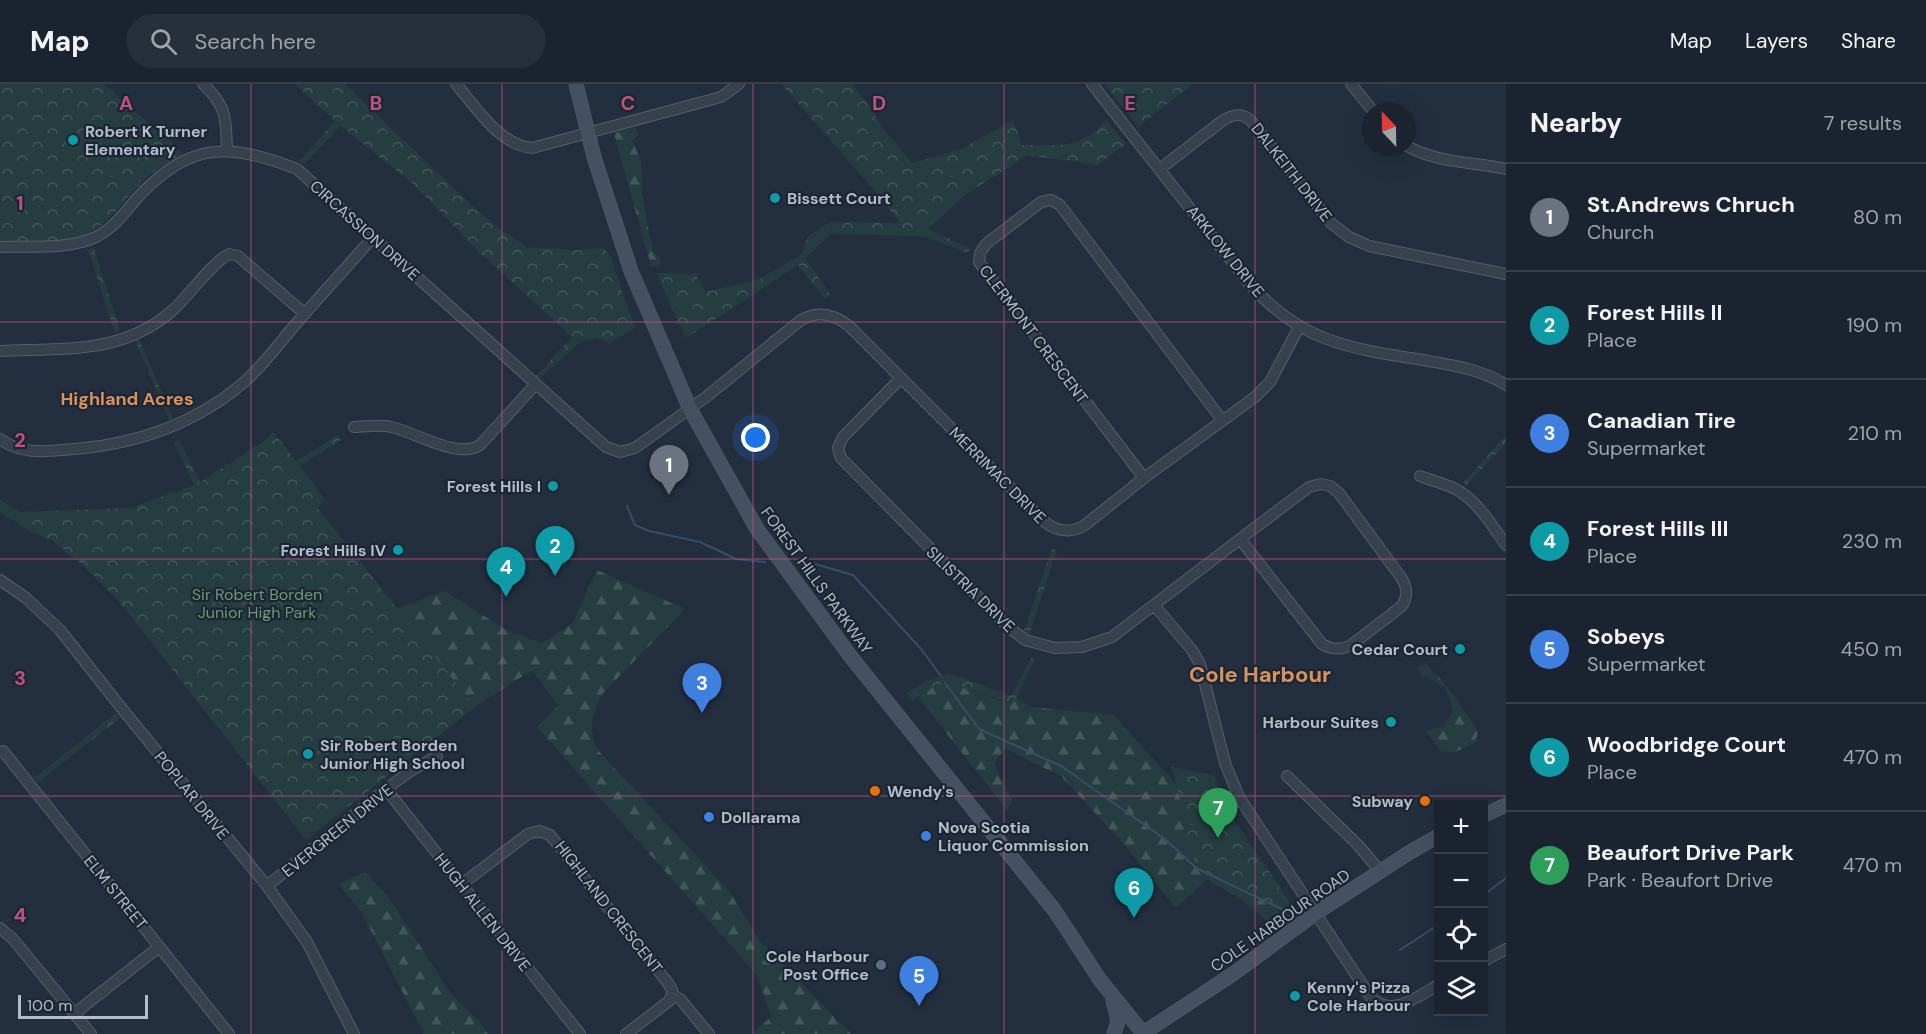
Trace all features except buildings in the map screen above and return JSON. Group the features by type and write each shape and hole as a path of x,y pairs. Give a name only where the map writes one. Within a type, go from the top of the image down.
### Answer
{"main road":[{"name":"FOREST HILLS PARKWAY","path":"576,84 588,133 631,271 690,409 757,529 851,657 1055,911 1112,995 1142,1034"},
{"path":"1488,813 1506,805"},
{"name":"COLE HARBOUR ROAD","path":"1142,1034 1233,974 1316,913 1434,839"},
{"path":"1112,995 1119,1021 1114,1034"}],"street":[{"path":"203,84 217,98 224,110 227,150"},
{"path":"456,84 498,132 518,145 539,147 722,97 739,84"},
{"name":"ARKLOW DRIVE","path":"1092,84 1255,290 1299,327 1326,340 1349,346 1455,365 1487,375 1506,385"},
{"path":"1351,84 1366,102"},
{"name":"DALKEITH DRIVE","path":"1160,169 1222,121 1231,116 1241,115 1252,122 1330,223 1349,237 1369,246 1506,274"},
{"name":"CIRCASSION DRIVE","path":"0,247 74,243 94,237 111,226 148,187 178,164 209,153 227,150 259,155 297,169 535,385 614,452 625,452 635,448 690,409"},
{"path":"1416,151 1474,165 1506,169"},
{"name":"CLERMONT CRESCENT","path":"1144,478 981,265 979,255 983,247 1041,202 1051,200 1060,205 1222,420"},
{"path":"0,439 25,451 84,448 133,440 174,426 213,405 256,371 373,237"},
{"path":"0,351 84,348 112,343 135,334 168,314 218,262 229,254 238,256 305,314"},
{"name":"MERRIMAC DRIVE","path":"690,409 798,322 815,314 830,315 843,322 1046,523 1054,528 1070,530 1081,527 1255,397 1270,382 1299,327"},
{"name":"SILISTRIA DRIVE","path":"901,378 843,437 838,448 840,458 1006,625 1025,640 1055,648 1082,647 1112,637 1240,539 1309,487 1317,484 1326,484 1339,493 1400,576 1406,586 1407,598 1402,606 1350,645 1341,649 1328,648 1322,644 1240,539"},
{"path":"354,427 392,427 457,450 469,450 480,445 535,385"},
{"path":"1419,476 1458,490 1471,500 1506,545"},
{"name":"POPLAR DRIVE","path":"0,579 35,605 60,630 267,886 307,942 354,1034"},
{"path":"1154,605 1192,650 1200,664 1225,763 1239,797 1370,996 1378,1004 1400,1005 1434,987"},
{"name":"ELM STREET","path":"3,751 229,1034"},
{"name":"EVERGREEN DRIVE","path":"267,886 386,789 412,770 437,756"},
{"path":"1287,776 1343,830 1380,871"},
{"name":"HUGH ALLEN DRIVE","path":"386,789 580,1034"},
{"name":"HIGHLAND CRESCENT","path":"462,884 528,834 539,831 547,833 556,841 670,985 672,994 681,1000 708,1034"},
{"path":"0,928 13,939 91,1034"},
{"path":"75,1014 159,947"},
{"path":"1488,959 1506,949"},
{"path":"626,1034 669,1001 672,994"}],"green space":[{"path":"0,84 104,84 184,154 149,175 107,220 90,233 61,241 0,242"},
{"path":"295,84 345,84 463,197 497,227 527,247 573,250 604,248 611,257 636,328 609,343 597,338 580,342 539,379 536,376 572,337 477,250 413,184 341,126 304,164 300,161 335,121"},
{"path":"781,84 852,84 869,105 882,127 912,163 961,149 1013,120 1022,145 1068,144 1088,137 1106,120 1126,144 1096,166 1076,161 1027,156 965,195 928,229 971,249 967,253 923,236 831,234 805,258 830,294 825,299 798,265 686,338 656,273 696,274 705,292 760,279 802,254 808,236 831,222 900,223 875,191"},
{"path":"1104,84 1193,84 1138,127"},
{"path":"636,127 638,136 632,140 641,161 642,192 653,252 659,257 661,266 651,266 614,133"},
{"path":"94,248 120,331 115,333 88,250"},
{"path":"139,339 173,419 169,420 135,340"},
{"name":"Sir Robert Borden Junior High Park","path":"273,431 296,461 338,435 341,440 300,466 325,500 317,507 475,707 306,840 118,600 86,568 53,541 29,531 0,512 0,500 20,512 130,508 194,485 174,442 179,440 200,482 266,440"},
{"path":"1506,435 1506,443 1466,486 1463,483"},
{"path":"1052,549 1057,550 1028,639 1022,636"},
{"path":"597,570 685,609 603,693 592,720 592,734 596,748 729,891 758,939 851,1034 752,1034 771,1017 758,976 537,727 558,706 532,670 475,707 396,609 445,591 506,630 542,643 572,624"},
{"path":"1031,658 1035,659 1016,699 1008,702 949,683 938,684 912,701 907,693 925,682 950,673 1011,696"},
{"path":"1426,664 1448,688 1478,732 1475,743 1455,752 1441,751 1426,731 1443,727 1453,710 1445,687 1421,675 1418,668"},
{"path":"949,683 1001,701 1008,702 1016,699 1031,707 1114,715 1186,796 1278,912 1267,921 1248,904 1207,879 1176,908 1121,841 1061,776 1005,749 994,763 1012,802 1007,810 918,697 938,684"},
{"path":"116,713 120,718 38,782 34,778"},
{"path":"1172,767 1214,775 1229,813 1288,899 1290,904 1288,908 1280,910 1270,908 1239,887 1196,868"},
{"path":"365,872 388,896 451,994 477,1019 488,1034 424,1034 362,913 339,884"}],"waterway":[{"path":"627,506 635,525 649,531 700,542 736,559 765,562"},
{"path":"797,563 802,564"},
{"path":"815,564 853,575 922,650 940,675"},
{"path":"945,683 979,729 1061,766 1166,840 1196,868 1284,910"},
{"path":"1488,892 1506,878"},
{"path":"1400,950 1434,928"}],"place":[{"name":"Robert K Turner Elementary","path":"73,140"},
{"name":"Bissett Court","path":"775,198"},
{"name":"Forest Hills I","path":"553,486"},
{"name":"St.Andrews Chruch","path":"669,495"},
{"name":"Forest Hills IV","path":"398,550"},
{"name":"Forest Hills II","path":"555,576"},
{"name":"Forest Hills III","path":"506,597"},
{"name":"Cedar Court","path":"1460,649"},
{"name":"Canadian Tire","path":"702,713"},
{"name":"Harbour Suites","path":"1391,722"},
{"name":"Sir Robert Borden Junior High School","path":"308,754"},
{"name":"Wendy's","path":"875,791"},
{"name":"Subway","path":"1425,801"},
{"name":"Dollarama","path":"709,817"},
{"name":"Nova Scotia Liquor Commission","path":"926,836"},
{"name":"Beaufort Drive Park","path":"1218,838"},
{"name":"Woodbridge Court","path":"1134,918"},
{"name":"Cole Harbour Post Office","path":"881,965"},
{"name":"Kenny's Pizza Cole Harbour","path":"1295,996"},
{"name":"Sobeys","path":"919,1006"}],"district":[{"name":"Highland Acres","path":"127,399"},
{"name":"Cole Harbour","path":"1260,674"}]}
